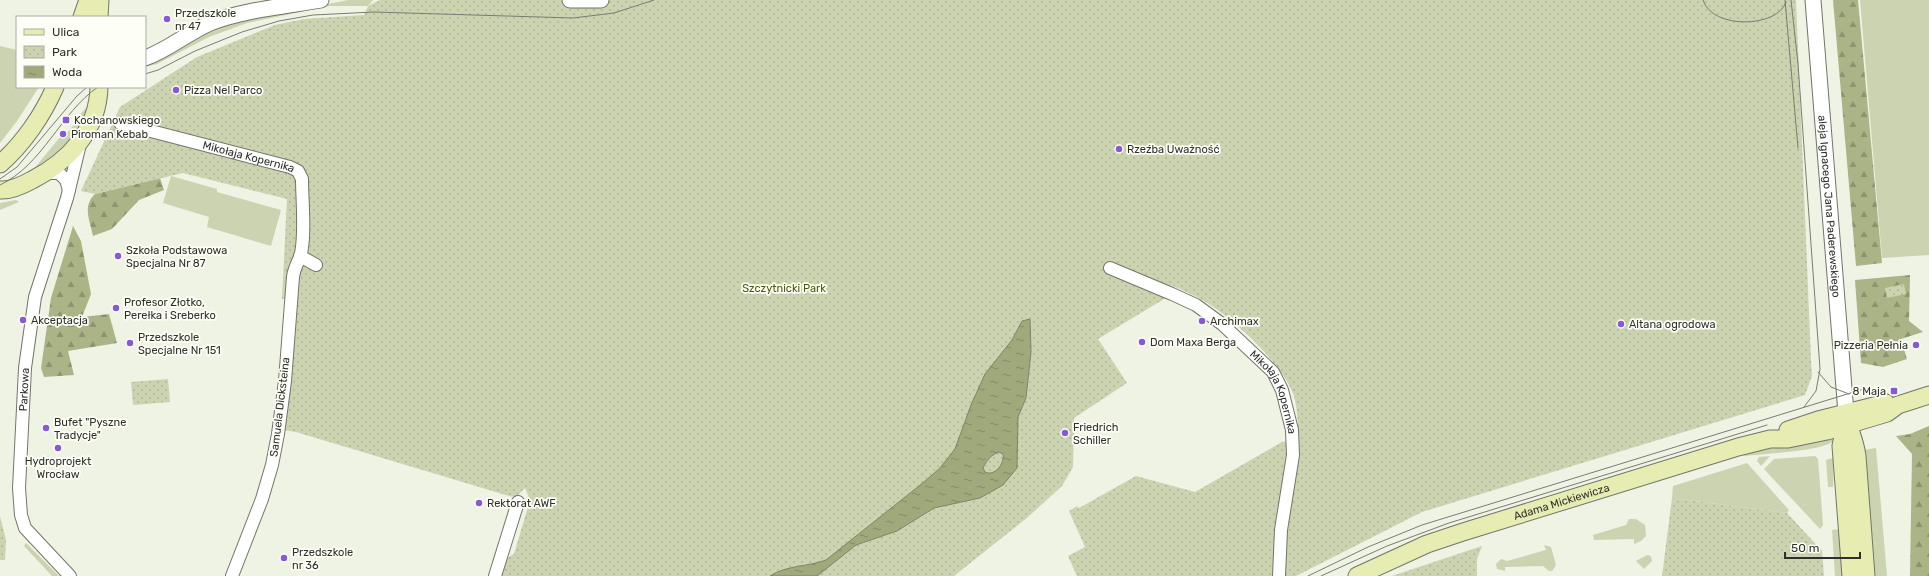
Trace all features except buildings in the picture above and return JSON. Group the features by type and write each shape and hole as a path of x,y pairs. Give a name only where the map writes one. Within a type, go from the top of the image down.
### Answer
{"main road":[{"path":"89,8 99,16"},
{"path":"0,164 24,139 41,113 54,88"},
{"path":"0,190 20,185 44,173 63,159 81,141 92,122 98,102 99,88"},
{"name":"Adama Mickiewicza","path":"1356,576 1444,538 1738,447 1770,439 1788,439 1847,419 1887,413 1898,405 1929,395"},
{"path":"1847,419 1841,446 1851,576"},
{"path":"1847,419 1854,438 1857,456 1866,576"}],"street":[{"path":"146,58 157,53 202,27 221,20 321,0"},
{"path":"570,0 601,0"},
{"name":"aleja Ignacego Jana Paderewskiego","path":"1813,0 1847,419"},
{"name":"Mikołaja Kopernika","path":"120,123 290,167 298,171 302,179 302,240 300,256"},
{"name":"Parkowa","path":"70,576 26,528 21,515 19,488 25,368 29,330 35,297 69,190 81,141"},
{"path":"44,173 59,173 66,180 69,190"},
{"path":"300,256 316,265"},
{"name":"Samuela Dicksteina","path":"232,576 262,499 272,465 285,381 293,277 295,266 300,256"},
{"name":"Mikołaja Kopernika","path":"1110,268 1196,305 1222,324 1273,372 1282,390 1292,430 1293,455 1281,530 1279,576"},
{"path":"495,576 518,502"}],"green space":[{"path":"349,0 373,0 368,6 329,6 247,23 209,37 157,64 146,67 146,63 207,31 244,20"},
{"name":"Szczytnicki Park","path":"380,0 1796,0 1812,376 1805,395 1422,512 1296,576 1077,576 1068,556 1085,547 1069,511 1077,506 1079,508 1136,476 1195,492 1282,442 1299,440 1295,400 1282,373 1271,359 1243,331 1216,309 1204,301 1171,285 1164,299 1098,339 1127,383 1074,418 1073,467 1062,486 1028,517 954,576 501,576 507,558 514,554 530,500 525,488 516,497 509,496 296,432 284,430 295,298 282,299 287,199 183,173 95,194 81,191 120,107 197,57 275,25 304,19 364,15 368,6"},
{"path":"1833,0 1858,0 1882,263 1856,266"},
{"path":"1860,0 1929,0 1929,255 1882,258"},
{"path":"0,46 16,50 16,88 38,88 17,121 0,143"},
{"path":"86,108 80,126 65,146 51,160 32,171 61,136 63,138 76,122 75,120"},
{"path":"171,176 217,189 217,192 281,210 271,246 207,227 209,217 163,203"},
{"path":"160,178 164,190 139,200 112,229 93,236 88,209 91,199 95,194"},
{"path":"16,200 19,202 0,210 0,203"},
{"path":"73,226 81,241 91,294 82,317 109,314 117,343 68,351 74,375 44,377 41,368 51,298"},
{"path":"1910,275 1909,321 1923,332 1901,339 1907,359 1883,367 1861,363 1855,280"},
{"path":"1904,284 1906,294 1887,298 1885,288"},
{"path":"168,379 170,402 133,405 131,382"},
{"path":"1929,426 1929,576 1910,576 1912,454 1896,436 1910,434"},
{"path":"1832,438 1834,440 1829,444 1820,447 1745,456 1741,454 1751,449"},
{"path":"1876,448 1887,576 1873,576 1863,450"},
{"path":"1770,456 1761,466 1757,461 1759,457"},
{"path":"1815,456 1818,459 1823,525 1820,529 1764,469 1774,459"},
{"path":"1833,458 1833,487 1828,487 1826,460"},
{"path":"1747,463 1789,510 1787,513 1672,498 1673,486"},
{"path":"1672,498 1787,513 1822,551 1824,576 1662,576"},
{"path":"0,516 6,540 5,560 0,560"},
{"path":"1629,519 1636,519 1645,525 1646,536 1641,541 1634,544 1634,539 1594,540 1593,535 1626,525"},
{"path":"1838,529 1846,576 1835,576 1832,530"},
{"path":"26,543 59,576 52,576 24,546"},
{"path":"1544,545 1551,547 1556,565 1552,571 1549,571 1543,566 1505,567 1505,571 1497,569 1496,564 1501,559 1507,561 1546,550"},
{"path":"1482,546 1477,559 1477,576 1392,576"},
{"path":"1647,555 1651,556 1652,561 1644,569 1636,561"}],"water":[{"path":"1030,319 1031,352 1026,398 1018,417 1017,468 1003,485 980,498 934,508 897,531 856,545 817,576 770,576 790,568 826,560 940,468 955,449 971,405 985,374 1012,340 1022,321","holes":["999,452 1003,454 1001,465 996,471 992,473 985,472 983,468 990,458"]}],"tram line":[{"path":"146,74 158,70 195,51 242,32 279,21 313,15 374,12 573,18 614,13 654,0"},
{"path":"1703,0 1709,10 1719,17 1731,21 1745,22 1759,21 1771,17 1781,11 1786,2"},
{"path":"1785,0 1798,148"},
{"path":"1791,0 1798,64 1820,369 1816,391 1804,407"},
{"path":"0,179 17,167 77,96 86,88"},
{"path":"0,185 15,176 28,165 73,110 97,88"},
{"path":"1818,372 1831,387 1849,394"},
{"path":"1308,576 1368,547 1422,525 1870,387"},
{"path":"1321,576 1387,546 1449,523 1767,425"}],"place":[{"name":"Przedszkole nr 47","path":"167,19"},
{"name":"Pizza Nel Parco","path":"176,90"},
{"name":"Kochanowskiego","path":"66,120"},
{"name":"Piroman Kebab","path":"63,134"},
{"name":"Rzeźba Uważność","path":"1119,149"},
{"name":"Szkoła Podstawowa Specjalna Nr 87","path":"118,256"},
{"name":"Profesor Złotko, Perełka i Sreberko","path":"116,308"},
{"name":"Akceptacja","path":"23,320"},
{"name":"Archimax","path":"1202,321"},
{"name":"Altana ogrodowa","path":"1621,324"},
{"name":"Dom Maxa Berga","path":"1142,342"},
{"name":"Przedszkole Specjalne Nr 151","path":"130,343"},
{"name":"Pizzeria Pełnia","path":"1916,345"},
{"name":"8 Maja","path":"1894,391"},
{"name":"Bufet \"Pyszne Tradycje\"","path":"46,428"},
{"name":"Friedrich Schiller","path":"1065,433"},
{"name":"Hydroprojekt Wrocław","path":"58,448"},
{"name":"Rektorat AWF","path":"479,503"},
{"name":"Przedszkole nr 36","path":"284,558"}]}
